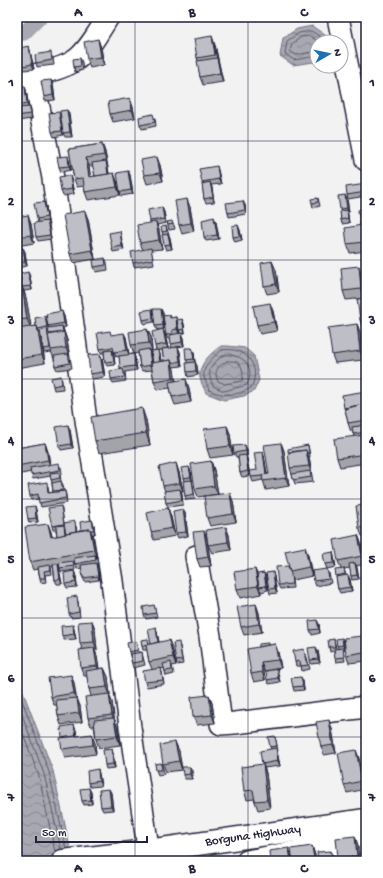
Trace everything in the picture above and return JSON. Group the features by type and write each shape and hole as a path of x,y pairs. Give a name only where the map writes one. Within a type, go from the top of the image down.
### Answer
{"main road":[{"name":"Borguna Highway","path":"63,861 115,854 149,856 366,820"}],"street":[{"path":"17,80 63,66 74,61 90,44 108,17"},
{"path":"338,17 366,160"},
{"path":"17,80 28,84 37,97 53,178 86,420 112,581 130,727 149,856"},
{"path":"196,556 210,636 221,724 366,707"},
{"path":"247,861 318,847 366,841"}],"water":[{"path":"312,26 324,34 309,34 309,63 293,65 280,56 283,38 297,29"},
{"path":"221,346 245,348 254,356 259,380 254,391 244,396 224,400 206,393 200,378 201,368 206,359"},
{"path":"17,676 53,771 73,861 17,861"}],"building":[{"path":"212,36 215,55 197,58 194,39"},
{"path":"98,39 101,57 87,59 84,42"},
{"path":"29,46 32,64 23,66 19,48"},
{"path":"18,49 21,63 17,63"},
{"path":"51,52 52,60 36,63 35,55"},
{"path":"80,58 81,66 74,67 73,59"},
{"path":"217,58 220,73 200,77 197,61"},
{"path":"51,80 53,95 44,97 41,81"},
{"path":"25,86 27,104 17,106 17,87"},
{"path":"130,98 132,110 110,114 108,102"},
{"path":"30,107 30,114 17,116 17,108"},
{"path":"67,110 70,132 63,133 60,111"},
{"path":"59,112 62,131 52,132 49,113"},
{"path":"153,114 155,122 140,125 139,117"},
{"path":"102,144 104,155 86,158 89,177 114,173 117,187 85,192 83,178 74,179 69,149"},
{"path":"68,156 69,166 59,167 57,157"},
{"path":"157,157 160,173 144,175 141,160"},
{"path":"106,161 108,174 95,176 92,163"},
{"path":"217,166 219,179 202,182 199,169"},
{"path":"128,171 131,190 120,192 117,173"},
{"path":"70,175 72,189 61,191 59,177"},
{"path":"210,182 213,197 204,199 202,184"},
{"path":"366,184 366,192 347,195 346,187"},
{"path":"345,195 347,208 340,209 338,196"},
{"path":"318,198 318,202 312,203 311,199"},
{"path":"187,199 191,223 179,225 175,201"},
{"path":"243,201 245,210 228,213 226,203"},
{"path":"44,202 47,217 37,219 34,203"},
{"path":"162,207 164,219 150,221 148,210"},
{"path":"366,208 366,224 360,225 358,210"},
{"path":"347,210 348,218 341,220 340,211"},
{"path":"85,211 92,250 70,254 63,215"},
{"path":"28,215 31,235 17,237 17,217"},
{"path":"214,217 217,235 204,237 202,220"},
{"path":"47,221 50,235 36,237 34,223"},
{"path":"172,221 173,224 168,225 167,222"},
{"path":"156,222 159,240 140,243 137,225"},
{"path":"238,225 240,236 233,237 232,226"},
{"path":"362,225 364,242 347,244 345,228"},
{"path":"166,226 167,231 162,232 161,227"},
{"path":"120,231 122,246 112,248 109,233"},
{"path":"168,234 170,244 164,245 162,235"},
{"path":"23,248 25,262 17,263 17,249"},
{"path":"151,248 153,259 133,263 131,252"},
{"path":"105,258 106,265 94,267 93,260"},
{"path":"272,261 276,284 264,286 261,263"},
{"path":"359,266 361,289 343,291 341,268"},
{"path":"17,270 19,283 17,283"},
{"path":"28,272 31,286 22,287 20,274"},
{"path":"22,286 27,319 17,320 17,287"},
{"path":"366,298 366,319 360,320 357,299"},
{"path":"270,303 274,322 257,325 253,306"},
{"path":"152,309 153,318 143,320 141,311"},
{"path":"153,309 161,309 163,325 155,326"},
{"path":"62,311 64,323 48,326 46,314"},
{"path":"170,315 170,318 176,317 177,329 172,330 172,334 166,335 163,316"},
{"path":"45,316 47,327 38,329 35,318"},
{"path":"182,319 184,329 179,330 177,320"},
{"path":"357,324 360,351 332,355 328,328"},
{"path":"37,326 42,355 17,359 17,329"},
{"path":"62,326 63,332 49,334 48,328"},
{"path":"47,329 50,348 43,349 40,331"},
{"path":"147,329 149,343 131,345 129,332"},
{"path":"163,329 166,344 155,346 152,332"},
{"path":"110,331 111,335 124,333 127,350 114,352 113,347 100,349 97,333"},
{"path":"64,332 66,348 51,350 48,335"},
{"path":"181,333 182,342 171,344 170,335"},
{"path":"363,339 366,339 366,353"},
{"path":"178,347 180,361 172,363 171,360 164,361 162,349"},
{"path":"185,348 192,348 194,359 186,360"},
{"path":"149,349 151,365 140,367 138,351"},
{"path":"112,350 114,361 105,362 104,351"},
{"path":"158,350 160,362 153,363 151,351"},
{"path":"68,354 70,363 55,366 54,356"},
{"path":"100,354 103,372 90,374 88,355"},
{"path":"134,354 135,366 120,368 119,356"},
{"path":"171,360 173,378 154,381 151,363"},
{"path":"195,362 196,371 187,372 186,363"},
{"path":"123,369 125,377 111,379 110,371"},
{"path":"61,376 62,384 53,386 51,378"},
{"path":"186,379 188,394 172,397 169,382"},
{"path":"366,391 366,420 348,423 345,409 359,405 344,408 342,395"},
{"path":"142,408 146,433 95,441 91,417"},
{"path":"68,425 71,444 59,446 56,427"},
{"path":"366,425 366,432 353,434 352,427"},
{"path":"227,426 230,446 207,449 204,429"},
{"path":"364,435 366,454 337,458 334,439"},
{"path":"45,443 48,460 17,466 17,448"},
{"path":"281,443 286,478 263,481 262,475 269,474 264,445"},
{"path":"245,445 246,451 234,453 233,446"},
{"path":"308,445 309,453 307,453 306,450 288,452 288,449"},
{"path":"306,450 309,466 290,468 288,453"},
{"path":"263,452 266,474 251,477 250,471 257,470 254,453"},
{"path":"246,455 248,471 240,473 238,456"},
{"path":"211,461 214,486 195,489 191,464"},
{"path":"59,463 60,470 31,475 30,468"},
{"path":"176,463 180,483 163,486 159,467"},
{"path":"189,467 191,477 183,478 181,468"},
{"path":"310,471 311,477 293,480 292,474"},
{"path":"59,472 60,478 51,480 50,473"},
{"path":"192,480 194,494 185,496 183,481"},
{"path":"61,481 63,490 53,491 52,483"},
{"path":"47,482 48,493 65,491 66,498 39,503 38,494 30,496 28,485"},
{"path":"180,489 182,500 166,503 164,491"},
{"path":"230,493 233,514 207,518 204,496"},
{"path":"366,505 366,527 359,528 356,506"},
{"path":"35,506 36,518 28,519 26,507"},
{"path":"61,506 64,524 52,526 48,508"},
{"path":"168,508 172,528 151,532 147,513"},
{"path":"183,509 186,532 176,533 173,511"},
{"path":"92,520 94,530 81,530 80,522"},
{"path":"75,521 76,531 66,534 64,523"},
{"path":"48,524 51,537 90,529 94,550 30,562 25,527"},
{"path":"64,525 65,534 57,536 56,526"},
{"path":"226,527 228,542 208,545 206,530"},
{"path":"204,531 208,557 197,559 193,532"},
{"path":"358,535 362,556 338,561 334,540"},
{"path":"305,547 309,567 290,571 285,551"},
{"path":"333,552 334,563 325,564 323,554"},
{"path":"95,555 96,560 75,564 74,558"},
{"path":"73,561 74,566 60,568 59,563"},
{"path":"96,563 98,576 83,578 81,565"},
{"path":"355,563 357,575 351,576 349,564"},
{"path":"53,564 58,564 60,579 55,580"},
{"path":"50,565 51,570 44,571 45,578 40,578 38,567"},
{"path":"288,566 292,584 278,585 276,567"},
{"path":"255,569 258,586 237,589 234,572"},
{"path":"327,569 329,579 314,581 312,571"},
{"path":"344,569 345,574 336,576 335,570"},
{"path":"74,571 76,582 65,584 64,573"},
{"path":"273,572 275,588 269,589 266,573"},
{"path":"264,573 266,586 259,587 257,574"},
{"path":"348,575 350,587 338,589 336,577"},
{"path":"77,596 79,612 69,614 67,598"},
{"path":"256,604 259,624 241,627 237,607"},
{"path":"154,605 156,613 144,615 143,607"},
{"path":"317,620 319,629 310,630 309,621"},
{"path":"92,621 94,642 80,643 78,622"},
{"path":"73,625 74,634 62,636 61,626"},
{"path":"156,627 158,642 151,644 148,629"},
{"path":"362,636 364,652 346,655 344,638"},
{"path":"342,638 343,645 337,646 336,639"},
{"path":"148,639 149,645 142,646 141,640"},
{"path":"334,639 335,647 329,647 328,640"},
{"path":"169,640 173,657 149,662 146,645"},
{"path":"136,641 138,650 129,652 127,643"},
{"path":"179,642 182,660 176,661 173,643"},
{"path":"268,643 268,645 259,647 259,644"},
{"path":"275,644 278,660 261,662 262,672 251,674 247,649"},
{"path":"316,647 318,659 310,660 308,648"},
{"path":"94,648 97,666 81,668 79,650"},
{"path":"343,648 344,657 335,658 334,649"},
{"path":"304,649 308,665 301,666 300,661 295,662 293,651"},
{"path":"142,652 143,661 132,663 130,654"},
{"path":"171,662 172,670 165,671 163,664"},
{"path":"104,668 107,687 89,689 86,671"},
{"path":"161,668 163,680 145,682 143,671"},
{"path":"277,669 278,678 267,680 266,671"},
{"path":"71,675 74,693 51,697 48,678"},
{"path":"301,677 303,686 293,687 291,678"},
{"path":"109,694 112,715 88,718 85,697"},
{"path":"209,695 212,715 193,717 191,697"},
{"path":"77,698 79,713 58,716 56,700"},
{"path":"114,718 117,736 96,739 94,720"},
{"path":"329,720 333,745 321,747 316,722"},
{"path":"74,725 76,736 62,738 61,727"},
{"path":"92,734 93,745 62,749 60,738"},
{"path":"275,736 277,746 270,747 268,737"},
{"path":"175,742 179,761 163,764 160,745"},
{"path":"276,748 278,761 262,764 260,751"},
{"path":"112,749 113,764 105,765 103,750"},
{"path":"356,750 362,781 344,785 338,753"},
{"path":"161,763 162,770 156,770 155,764"},
{"path":"263,764 267,800 255,801 253,790 244,791 241,767"},
{"path":"182,767 190,767 190,774 183,775"},
{"path":"98,769 99,781 88,783 87,771"},
{"path":"89,788 91,800 82,801 80,789"},
{"path":"109,789 111,806 101,807 99,790"},
{"path":"355,836 357,856 338,858 336,838"},
{"path":"312,846 314,859 293,861 291,849"},
{"path":"289,848 291,861 270,861 269,851"},
{"path":"331,851 332,861 318,861 317,852"}],"waterway":[{"path":"17,34 24,33 40,17"}]}
